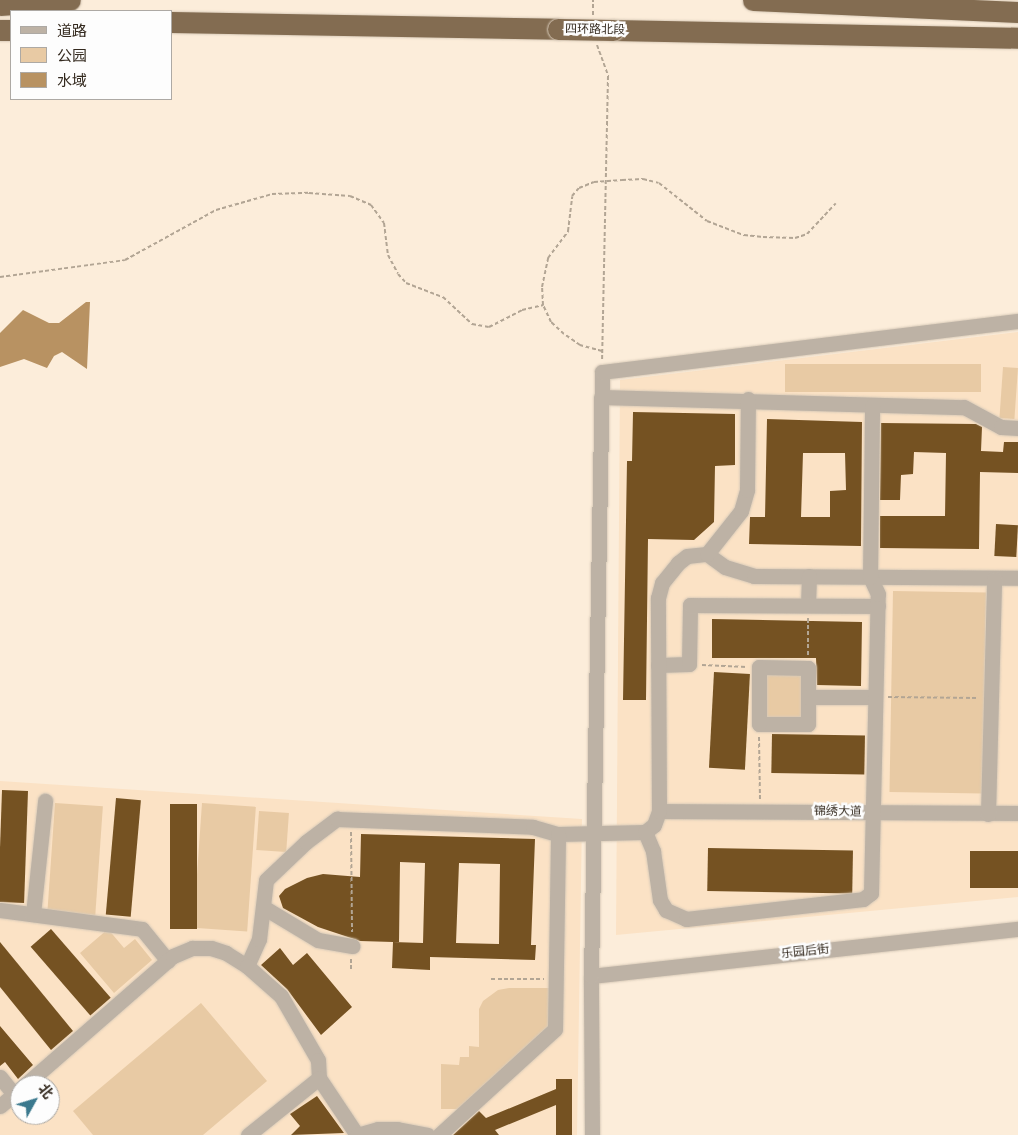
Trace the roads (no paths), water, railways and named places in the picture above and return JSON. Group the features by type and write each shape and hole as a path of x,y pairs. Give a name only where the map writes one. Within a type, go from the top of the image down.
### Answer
{"highway":[{"path":"0,5 70,0"},
{"path":"753,0 1018,12"},
{"name":"四环路北段","path":"172,22 558,29 604,34 1018,38"}],"street":[{"path":"592,1135 591,976 602,372 1018,321"},
{"path":"601,397 748,400 872,406 964,407 1001,427 1018,428"},
{"path":"707,554 737,519 746,496 748,400"},
{"path":"645,832 653,851 660,900 666,910 686,919 863,900 871,893 875,813 875,697 878,606 878,594 870,577 872,406"},
{"path":"247,966 259,939 266,880 306,842 337,819 533,827 558,834 645,832 654,825 659,811 658,598 662,584 678,563 687,556 707,554 725,566 754,576 1018,578"},
{"path":"808,605 809,576"},
{"path":"988,814 994,578"},
{"path":"658,665 689,664 690,605 878,606"},
{"path":"760,667 808,668 808,697 808,724 759,724 760,667"},
{"path":"808,697 875,697"},
{"path":"32,914 45,801"},
{"name":"锦绣大道","path":"659,811 1018,813"},
{"path":"439,1135 555,1029 558,834"},
{"path":"263,907 318,940 352,946"},
{"path":"0,910 142,929 168,960"},
{"name":"乐园后街","path":"591,976 1018,928"},
{"path":"36,1075 168,960 192,948 211,948 226,953 247,966 281,996 297,1019 318,1060 319,1078 357,1135 378,1129 403,1129 427,1135"},
{"path":"248,1135 319,1078"},
{"path":"0,1106 10,1098"}],"water":[{"path":"86,302 90,302 87,369 62,352 54,356 47,368 24,359 0,367 0,333 23,310 49,323 59,323"}]}
